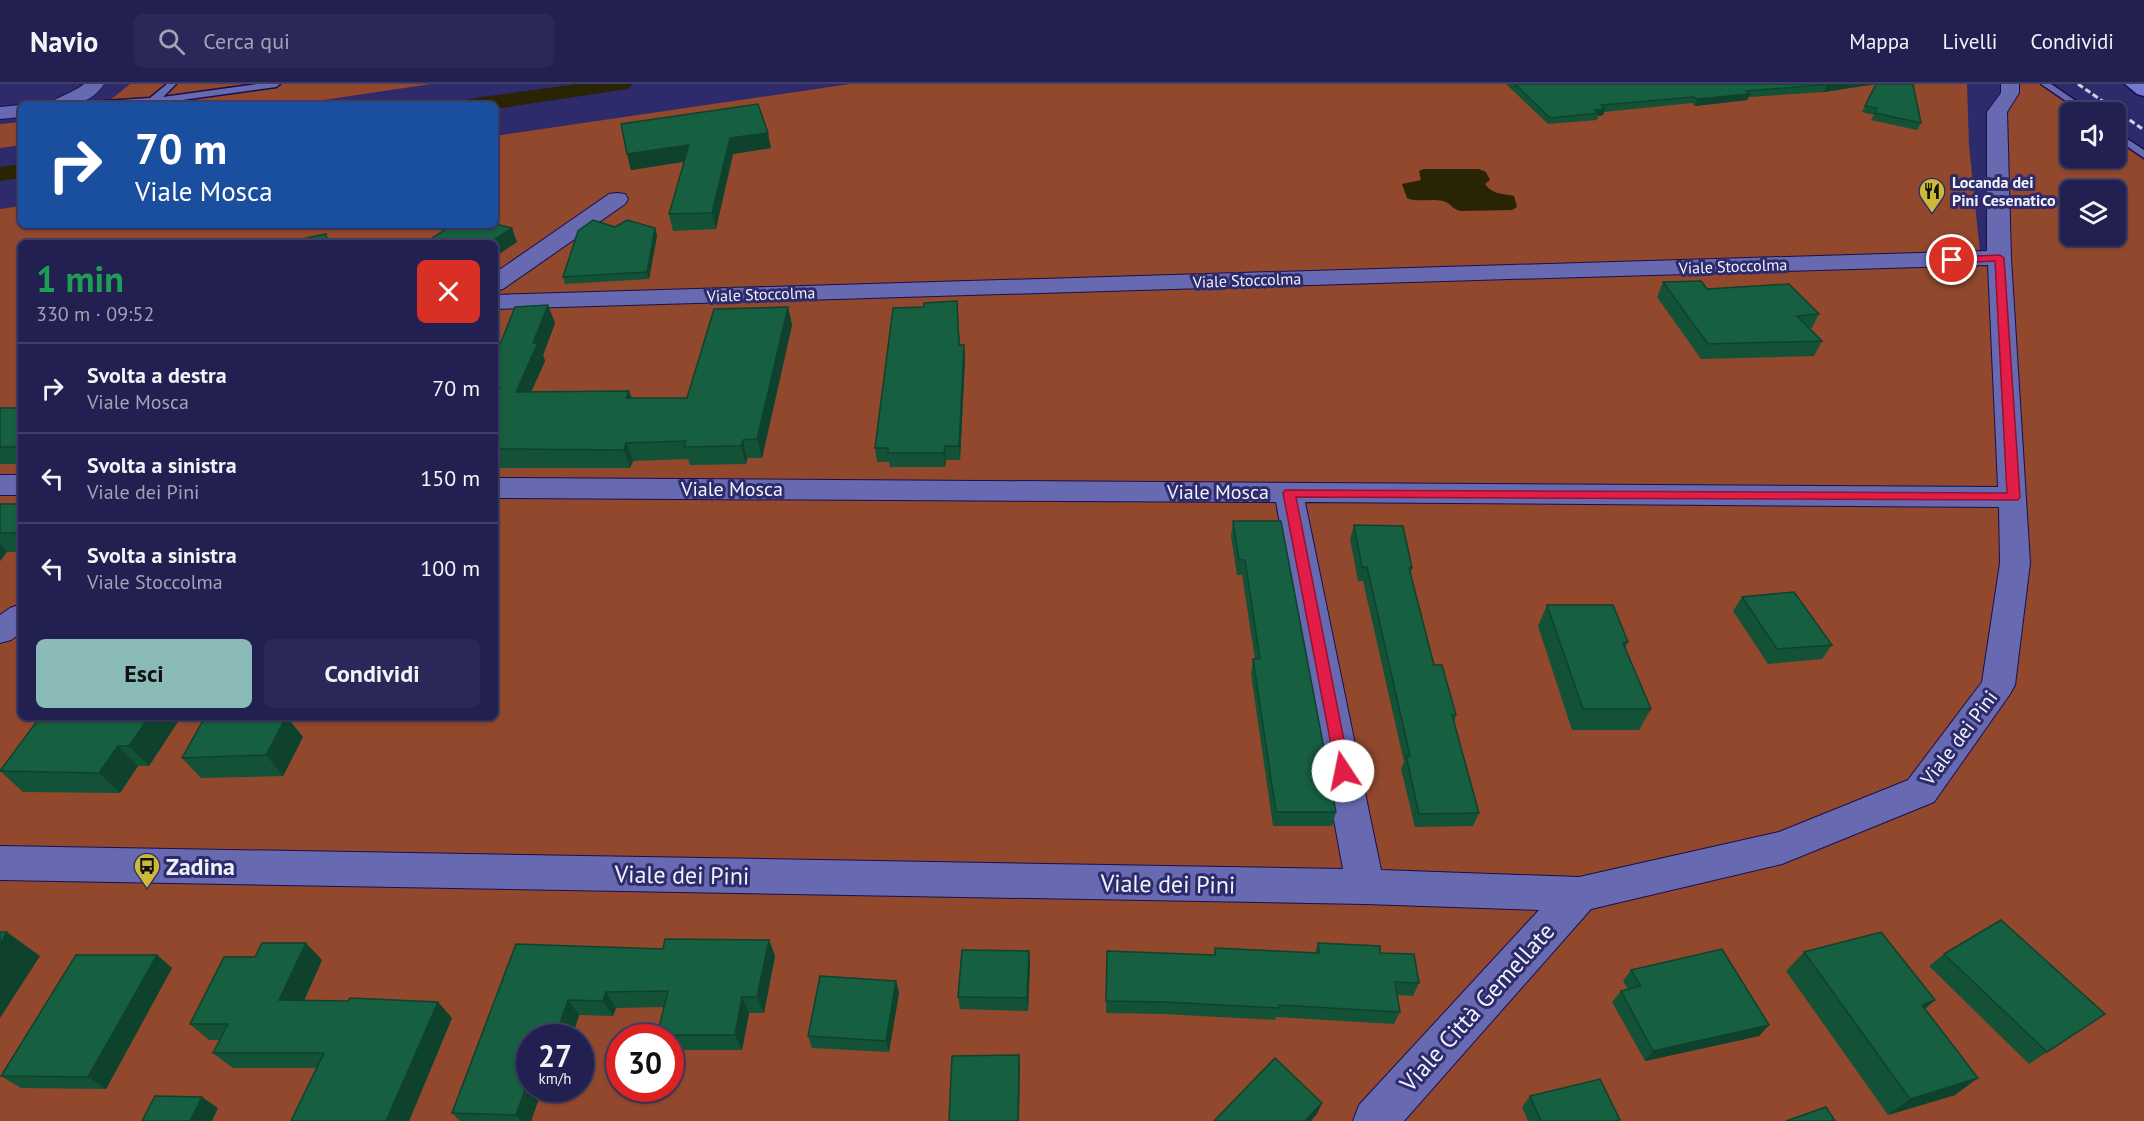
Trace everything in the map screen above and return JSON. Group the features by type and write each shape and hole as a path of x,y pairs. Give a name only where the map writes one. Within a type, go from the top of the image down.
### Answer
{"main road":[{"path":"2135,84 2144,90"}],"street":[{"path":"68,102 80,97 96,84"},
{"name":"Viale dei Pini","path":"0,862 1365,887 1580,894 1782,848 1920,791 1998,685 2015,563 2000,258 1997,112 2010,93 2010,84"},
{"path":"0,114 18,111"},
{"path":"498,282 617,199"},
{"name":"Viale Stoccolma","path":"498,302 2000,258"},
{"path":"0,485 18,485"},
{"name":"Viale Mosca","path":"498,488 2013,497"},
{"path":"1289,493 1365,887"},
{"path":"0,631 18,618"},
{"name":"Viale Città Gemellate","path":"1375,1121 1580,894"}],"lane":[{"path":"153,101 172,84"},
{"path":"137,102 276,84"},
{"path":"2045,84 2072,102"},
{"path":"2126,142 2144,155"}],"shaded area":[{"path":"130,84 431,84 310,102 108,102"},
{"path":"850,84 1967,84 1969,146 1980,252 1020,280 1999,258 2001,84 2043,84 2069,102 2060,102 2060,168 2126,168 2126,141 2144,153 2144,1121 0,1121 0,209 18,206 18,228 498,228 498,136"},
{"path":"18,122 18,145 0,148 0,124"},
{"path":"1424,169 1479,169 1486,172 1490,180 1485,184 1488,188 1498,193 1514,196 1517,207 1512,210 1461,211 1443,201 1407,198 1402,184 1421,180 1419,171"}],"building":[{"path":"1515,84 1834,84 1746,91 1750,94 1697,99 1694,97 1601,105 1605,109 1595,110 1599,113 1550,118"},
{"path":"1876,84 1913,84 1921,123 1875,113 1877,108 1865,106"},
{"path":"758,104 768,133 730,138 712,213 669,214 689,145 627,154 621,124"},
{"path":"593,220 615,227 627,220 655,228 647,272 563,277 578,231"},
{"path":"498,225 512,228 494,240 429,240 448,228 498,228"},
{"path":"326,234 327,240 297,240"},
{"path":"1701,281 1707,289 1789,284 1819,314 1797,316 1822,341 1708,344 1663,282"},
{"path":"957,301 959,345 964,345 959,446 945,446 944,453 888,453 888,448 875,448 893,308 924,307 924,303"},
{"path":"548,305 533,343 538,343 516,392 629,391 626,398 687,398 714,309 788,307 757,439 743,440 741,446 684,447 686,441 626,443 624,450 498,449 498,388 501,388 498,386 498,350 515,307"},
{"path":"0,408 18,408 18,447 0,447"},
{"path":"0,504 18,504 18,533 0,533"},
{"path":"1233,521 1281,521 1336,812 1276,812 1253,659 1260,659 1245,560 1239,560"},
{"path":"1354,525 1403,526 1412,568 1409,568 1434,665 1442,665 1456,715 1452,715 1479,813 1419,814 1406,756 1410,756 1367,567 1362,567"},
{"path":"1794,592 1832,645 1777,649 1742,597"},
{"path":"1547,605 1613,605 1628,642 1623,643 1651,709 1583,709"},
{"path":"38,720 147,720 129,746 118,746 99,773 0,771"},
{"path":"203,720 284,720 266,755 182,758"},
{"path":"2001,920 2105,1014 2047,1052 1944,954"},
{"path":"0,932 7,932 0,944"},
{"path":"1881,932 1935,1000 1922,1005 1978,1078 1910,1099 1804,952"},
{"path":"665,939 769,940 757,997 742,997 735,1035 684,1035 684,1024 660,1024 668,991 606,992 603,1001 568,1000 560,1024 516,1024 516,1102 521,1102 516,1115 452,1113 516,944 663,949"},
{"path":"262,943 306,943 279,1000 348,1001 350,998 438,1002 386,1121 291,1121 324,1053 213,1053 228,1024 190,1024 224,957 255,957"},
{"path":"1318,943 1380,946 1380,953 1414,954 1419,983 1395,982 1400,1012 1279,1005 1279,1008 1106,1001 1107,951 1215,955 1215,948 1319,953"},
{"path":"1722,949 1769,1025 1653,1051 1621,991 1641,986 1631,970"},
{"path":"962,950 1029,951 1027,998 958,997"},
{"path":"76,955 157,955 88,1077 1,1076"},
{"path":"820,976 896,981 886,1041 808,1036"},
{"path":"1019,1055 1018,1121 949,1121 952,1056"},
{"path":"1275,1058 1322,1103 1305,1121 1214,1121"},
{"path":"1600,1079 1620,1120 1541,1121 1530,1096"},
{"path":"155,1096 202,1097 190,1121 142,1121"},
{"path":"1826,1107 1835,1121 1786,1121"}],"waterway":[{"path":"496,102 621,84"},
{"path":"0,174 18,171"}],"railway":[{"path":"2078,84 2144,130"}],"place":[{"name":"Locanda dei Pini Cesenatico","path":"1932,214"},
{"name":"Zadina","path":"147,889"}],"route":[{"path":"1343,771 1289,493 2013,497 2000,258 1952,260"}]}
